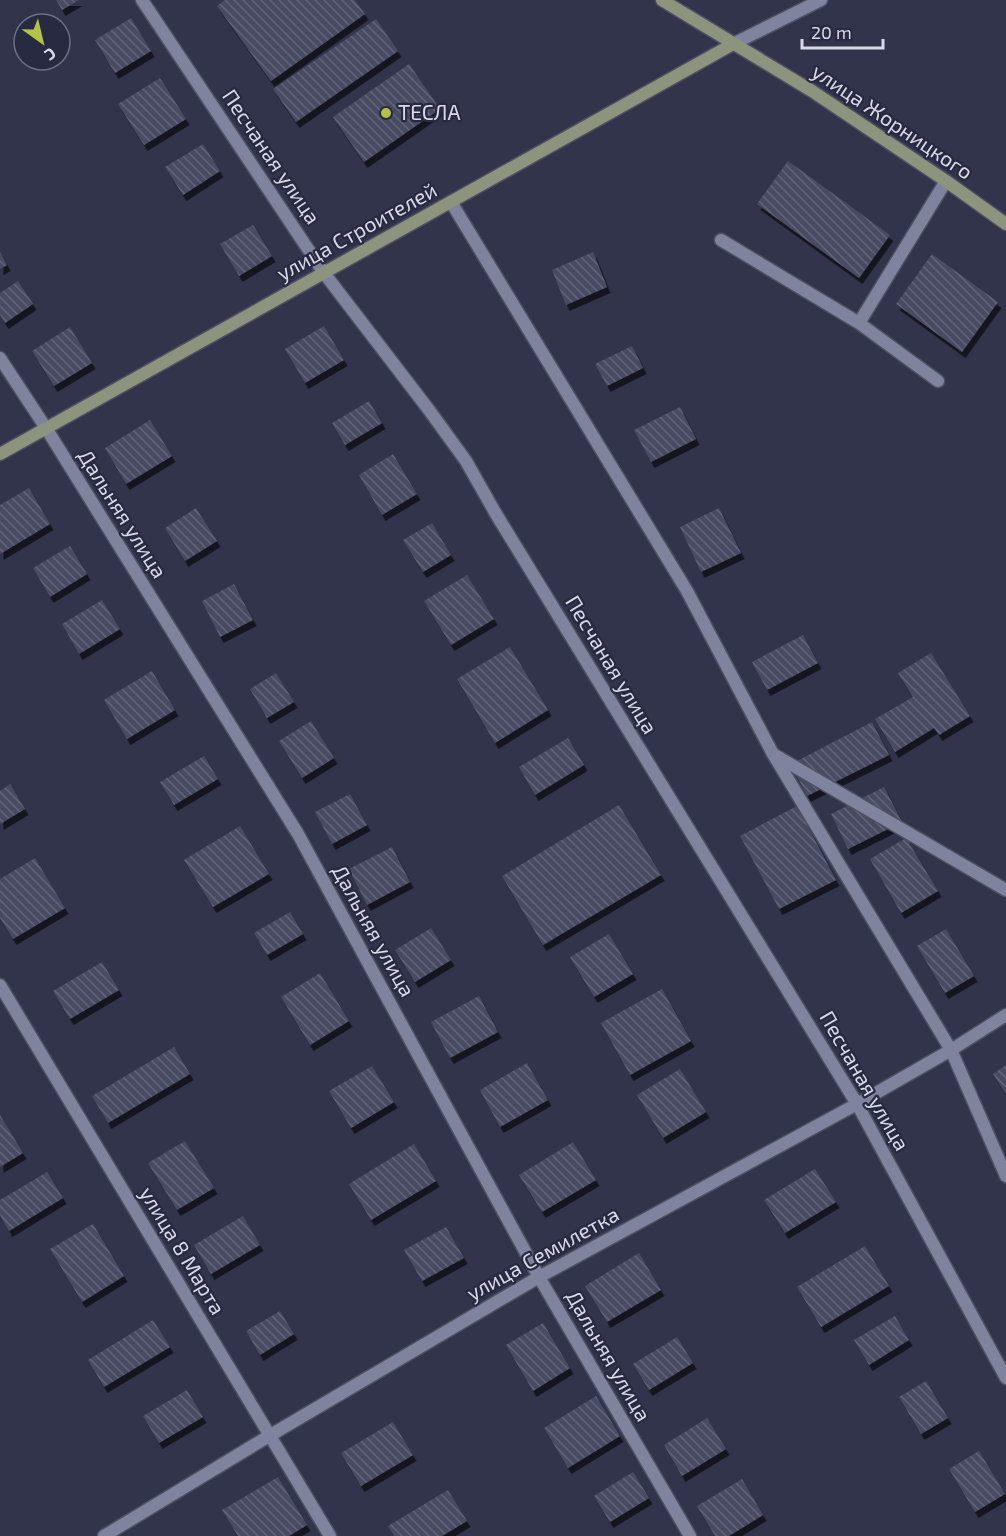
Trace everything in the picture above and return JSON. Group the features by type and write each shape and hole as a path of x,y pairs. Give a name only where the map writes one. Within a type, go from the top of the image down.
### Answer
{"main road":[{"name":"улица Жорницкого","path":"662,0 812,91 1006,224"},
{"name":"улица Строителей","path":"0,454 734,44"}],"street":[{"name":"Песчаная улица","path":"142,0 324,273 466,461 502,524 857,1104 1006,1378"},
{"path":"734,44 821,0"},
{"path":"859,323 946,181"},
{"path":"451,202 687,591 773,754 951,1050 1006,1176"},
{"path":"721,240 859,323 938,381"},
{"name":"Дальняя улица","path":"0,358 46,428 298,834 539,1277 690,1536"},
{"path":"773,754 1006,890"},
{"name":"улица 8 Марта","path":"0,985 330,1536"},
{"name":"улица Семилетка","path":"104,1536 539,1277 857,1104 951,1050 1006,1015"}],"building":[{"path":"56,0 79,0 62,10"},
{"path":"225,0 355,0 365,14 271,81 217,6"},
{"path":"131,18 151,51 115,73 95,40"},
{"path":"376,19 398,51 296,122 273,89"},
{"name":"ТЕСЛА","path":"409,64 440,109 364,162 333,117"},
{"path":"160,78 186,119 144,145 118,104"},
{"path":"203,144 220,171 183,195 165,167"},
{"path":"788,161 890,235 859,278 757,204"},
{"path":"253,225 272,256 239,276 220,244"},
{"path":"0,252 7,265 0,269"},
{"path":"593,252 607,287 566,305 552,270"},
{"path":"932,254 998,302 962,352 896,304"},
{"path":"18,281 33,304 5,323 0,315 0,293"},
{"path":"324,326 344,360 305,383 285,349"},
{"path":"70,327 92,363 54,386 32,351"},
{"path":"632,346 643,368 607,386 595,364"},
{"path":"369,401 382,423 345,445 332,423"},
{"path":"680,407 696,439 651,462 634,430"},
{"path":"150,420 172,456 126,484 105,448"},
{"path":"393,454 417,494 382,515 359,475"},
{"path":"29,488 50,524 0,554 0,505"},
{"path":"196,508 217,541 185,561 165,528"},
{"path":"719,508 741,553 701,572 680,527"},
{"path":"432,523 451,555 423,572 403,540"},
{"path":"70,546 87,574 50,597 33,568"},
{"path":"467,575 494,619 451,645 424,601"},
{"path":"234,584 253,620 220,637 202,601"},
{"path":"102,600 120,629 79,654 62,624"},
{"path":"803,635 818,663 767,690 752,662"},
{"path":"510,647 548,710 495,743 457,679"},
{"path":"931,653 970,716 939,735 934,728 895,752 875,719 913,697 898,673"},
{"path":"152,671 175,710 127,739 104,700"},
{"path":"276,673 294,702 267,718 250,689"},
{"path":"311,721 334,758 302,778 279,741"},
{"path":"872,722 889,755 807,796 791,764"},
{"path":"568,738 584,765 535,795 519,767"},
{"path":"204,756 218,779 174,805 160,782"},
{"path":"10,784 25,809 0,824 0,791"},
{"path":"884,787 902,822 848,849 831,814"},
{"path":"350,794 367,825 332,844 315,812"},
{"path":"619,805 661,875 543,945 502,876"},
{"path":"797,806 836,880 779,909 740,836"},
{"path":"240,826 269,874 213,907 184,860"},
{"path":"906,838 938,891 901,913 870,859"},
{"path":"392,847 410,882 367,905 349,869"},
{"path":"35,858 65,908 13,939 0,918 0,879"},
{"path":"290,912 303,934 267,955 254,933"},
{"path":"431,928 451,960 415,982 395,950"},
{"path":"946,929 974,976 945,993 917,946"},
{"path":"609,934 633,974 594,997 570,957"},
{"path":"102,962 119,990 70,1019 53,991"},
{"path":"320,973 349,1021 310,1045 281,997"},
{"path":"662,989 691,1041 630,1075 601,1023"},
{"path":"479,996 498,1032 450,1058 431,1022"},
{"path":"174,1047 190,1074 108,1123 92,1096"},
{"path":"527,1063 548,1100 500,1127 480,1090"},
{"path":"1006,1065 1006,1094 993,1074"},
{"path":"372,1066 394,1102 351,1128 329,1091"},
{"path":"680,1069 706,1112 663,1138 637,1095"},
{"path":"0,1115 23,1153 0,1167"},
{"path":"185,1141 214,1188 177,1210 148,1163"},
{"path":"573,1142 596,1180 542,1212 519,1175"},
{"path":"414,1144 436,1181 371,1220 349,1184"},
{"path":"815,1169 836,1202 785,1233 764,1200"},
{"path":"47,1172 63,1198 9,1231 0,1215 0,1200"},
{"path":"243,1216 260,1245 211,1274 194,1245"},
{"path":"93,1224 124,1276 82,1302 50,1249"},
{"path":"446,1227 464,1258 422,1281 404,1250"},
{"path":"865,1246 889,1286 821,1327 797,1287"},
{"path":"639,1253 661,1290 607,1322 585,1286"},
{"path":"280,1311 294,1334 260,1355 246,1331"},
{"path":"895,1316 909,1340 869,1365 854,1340"},
{"path":"153,1320 170,1347 104,1387 88,1360"},
{"path":"543,1323 570,1368 533,1391 506,1345"},
{"path":"677,1337 693,1363 649,1390 633,1364"},
{"path":"926,1381 948,1418 921,1434 899,1397"},
{"path":"187,1390 203,1417 159,1443 143,1416"},
{"path":"596,1396 620,1436 568,1468 544,1428"},
{"path":"707,1418 726,1449 682,1476 664,1445"},
{"path":"393,1422 413,1455 361,1486 341,1453"},
{"path":"979,1451 1005,1494 975,1512 949,1469"},
{"path":"633,1472 649,1498 610,1522 594,1496"},
{"path":"278,1477 307,1525 289,1536 238,1536 222,1510"},
{"path":"742,1479 763,1515 729,1536 715,1536 697,1506"},
{"path":"448,1490 467,1521 442,1536 394,1536 388,1526"}],"place":[{"name":"ТЕСЛА","path":"386,113"}]}
